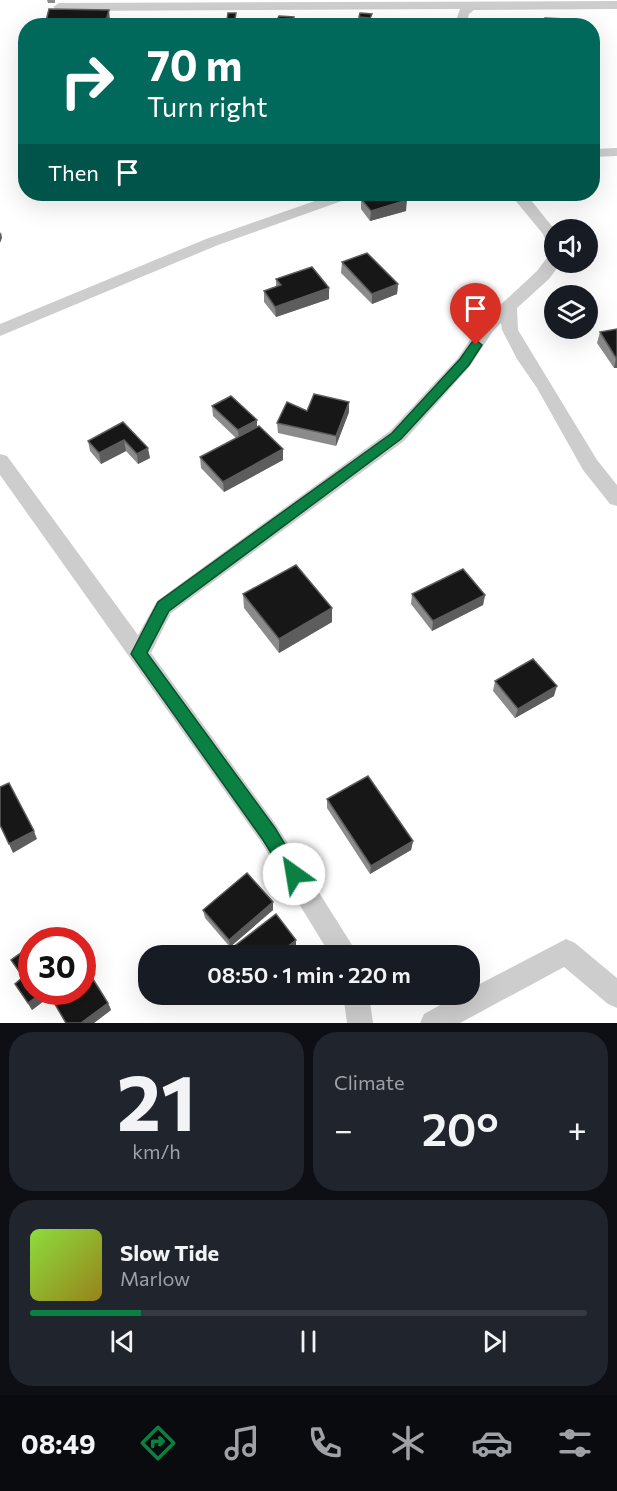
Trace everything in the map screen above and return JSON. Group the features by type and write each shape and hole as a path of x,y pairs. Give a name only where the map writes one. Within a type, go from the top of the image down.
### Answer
{"street":[{"path":"462,18 463,13 470,7 500,5"},
{"path":"59,7 617,5"},
{"path":"600,153 617,152"},
{"path":"0,330 212,242 328,201"},
{"path":"524,201 544,226"},
{"path":"139,654 164,606 396,436 464,362 487,327 544,273"},
{"path":"509,306 510,330 526,359 544,385 590,465 617,499"},
{"path":"0,461 269,834 339,945"},
{"path":"433,1023 566,952 617,996"},
{"path":"358,1005 360,1023"}],"building":[{"path":"49,9 109,10 107,18 47,18"},
{"path":"228,13 236,13 235,18 227,18"},
{"path":"360,13 372,14 370,18 359,17"},
{"path":"279,16 294,17 294,18 278,18"},
{"path":"363,201 404,201 371,211"},
{"path":"367,253 398,284 372,294 342,262"},
{"path":"312,267 329,288 275,307 264,291 281,285 276,279"},
{"path":"617,329 617,357 616,358 600,332"},
{"path":"314,394 349,402 336,436 277,423 287,402 307,411"},
{"path":"231,396 257,420 238,430 212,406"},
{"path":"123,422 148,448 137,454 124,440 99,453 88,441"},
{"path":"259,426 283,449 223,482 200,457"},
{"path":"296,565 332,608 279,639 243,594"},
{"path":"463,569 485,595 433,621 412,594"},
{"path":"533,659 557,686 518,709 495,681"},
{"path":"368,776 413,841 371,866 327,799"},
{"path":"9,783 34,831 9,844 0,825 0,787"},
{"path":"247,873 273,902 229,940 203,910"},
{"path":"276,914 296,940 290,945 236,945"},
{"path":"18,955 18,970 11,960"},
{"path":"96,984 108,1003 81,1023 66,1023 55,1005 96,1005"}],"route":[{"path":"294,874 269,834 139,654 164,606 396,436 464,362 476,345"}]}
